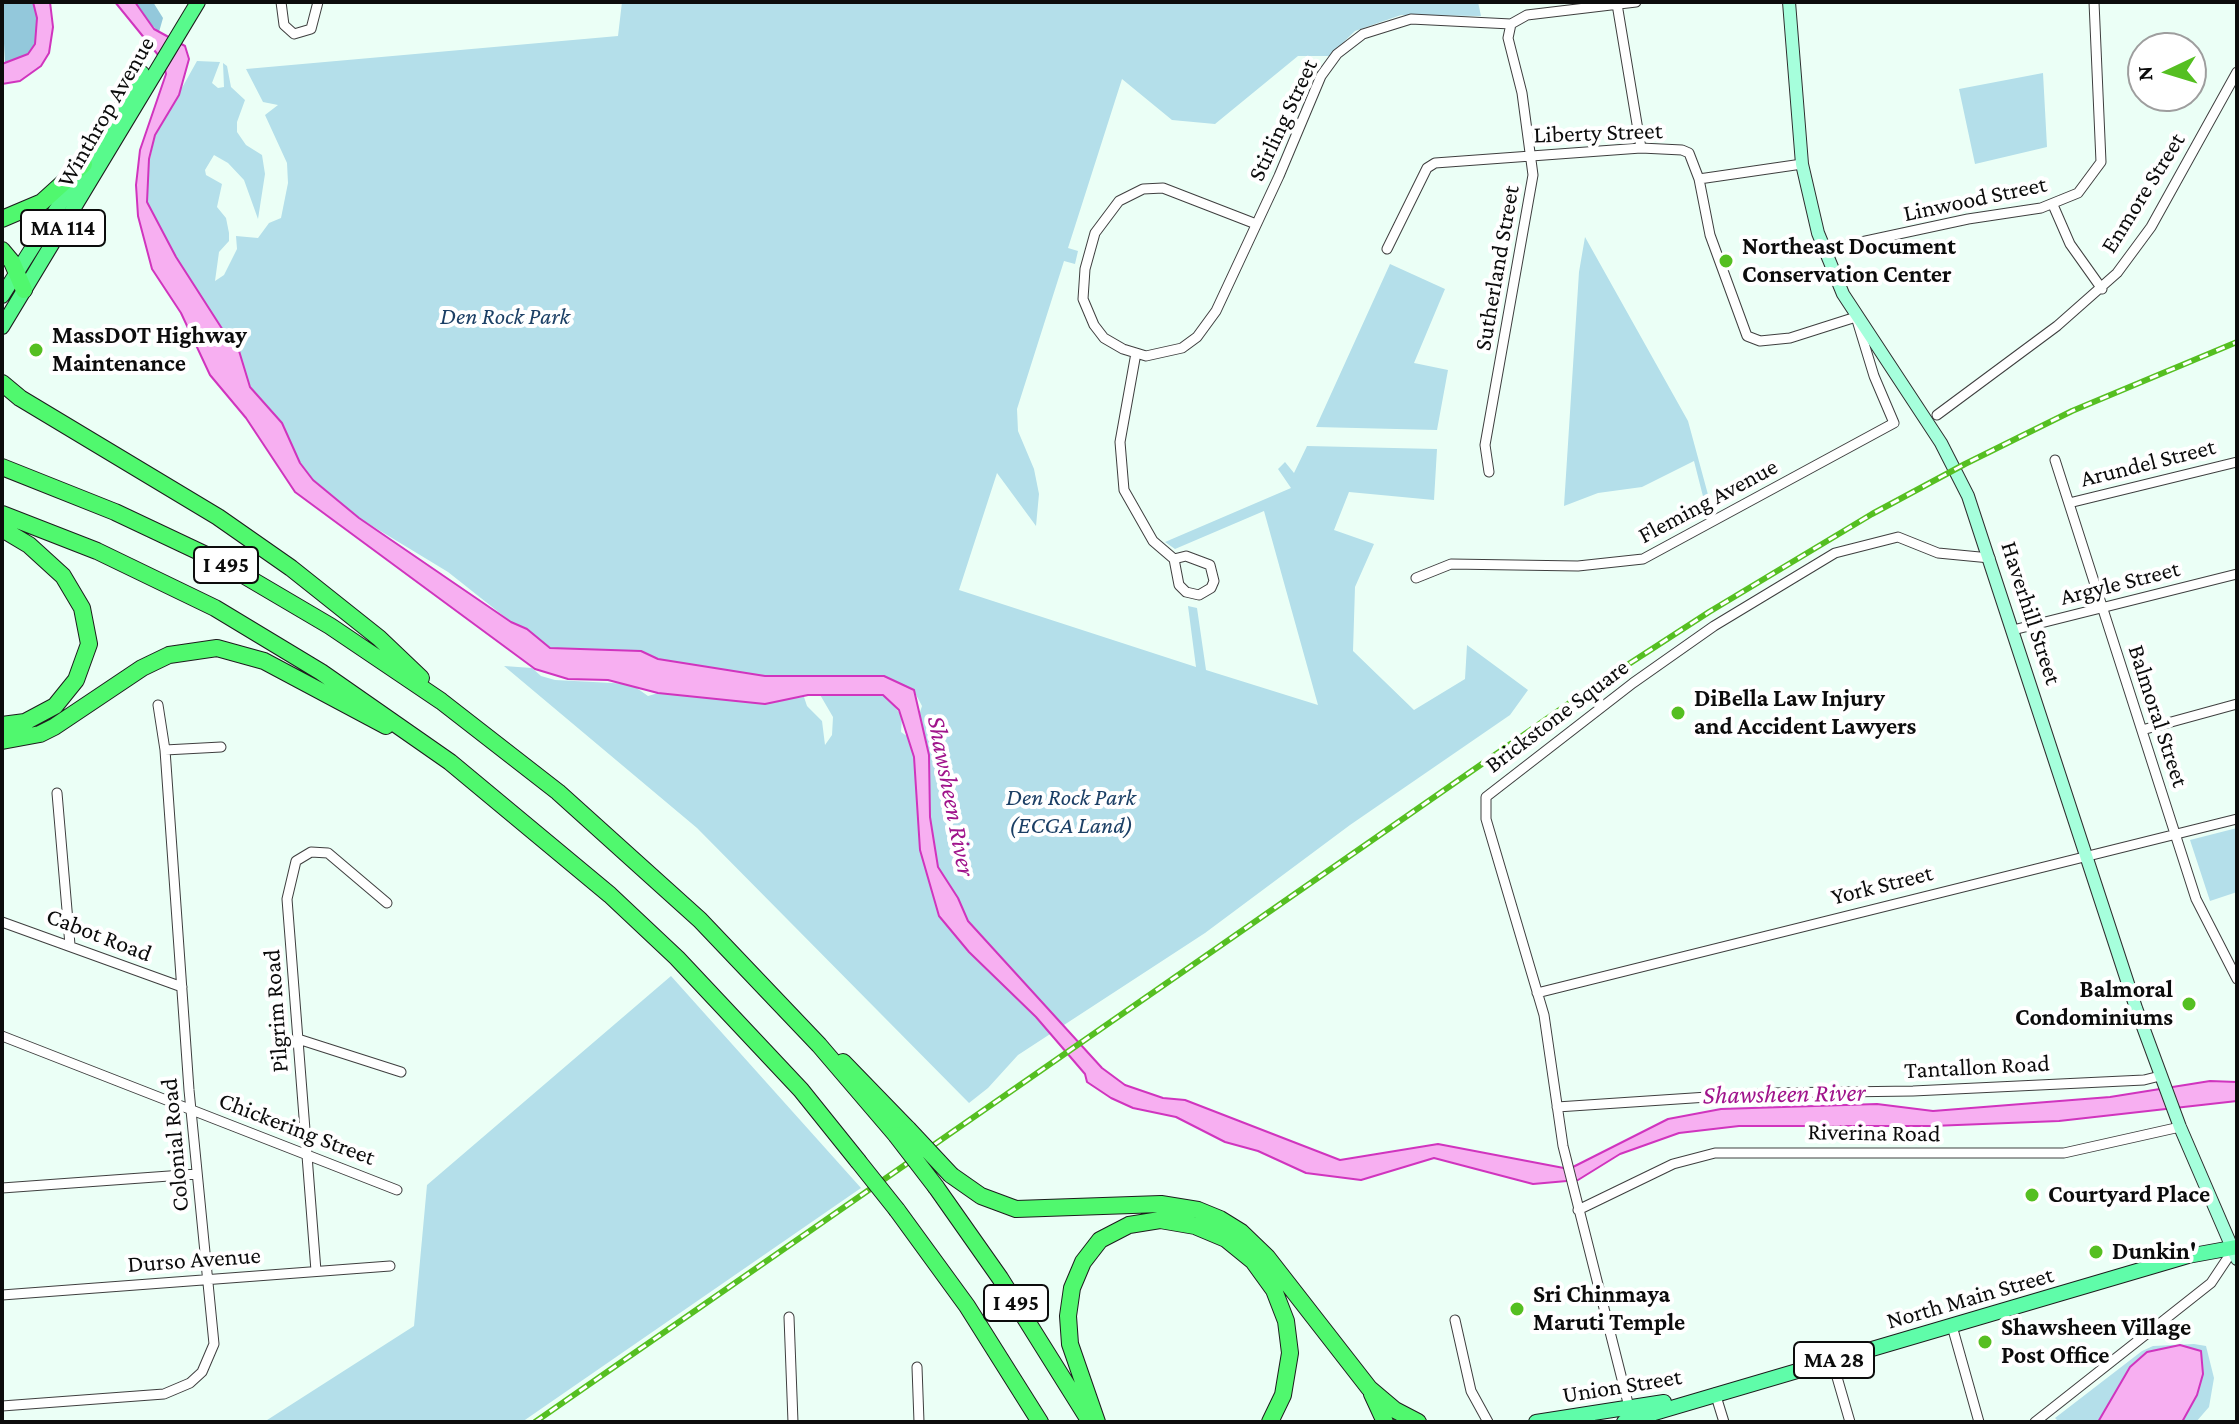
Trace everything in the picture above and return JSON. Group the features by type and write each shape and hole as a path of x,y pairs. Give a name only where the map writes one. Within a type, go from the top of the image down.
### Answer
{"highway":[{"name":"Winthrop Avenue","path":"2,296 84,164 190,6"},
{"name":"Winthrop Avenue","path":"2,327 156,59"},
{"path":"2,219 20,215 42,202 84,164"},
{"path":"2,250 17,272 24,290"},
{"path":"2,383 20,398 218,517 291,568 379,638 420,677 434,696"},
{"name":"I 495","path":"2,467 115,512 223,563 330,626 434,696 558,792 700,920 819,1045 863,1078 1015,1301 1090,1422"},
{"name":"I 495","path":"2,514 97,551 215,608 332,680 420,740 507,807 610,895 677,958 801,1090 897,1210 967,1306 1040,1422"},
{"path":"2,529 29,545 63,576 82,608 89,644 76,680 55,706 25,722 2,725"},
{"path":"2,741 40,734 54,727 142,668 169,655 217,648 264,661 368,717 420,740"},
{"path":"902,1132 951,1175 981,1196 1016,1209 1161,1204 1198,1210 1220,1219 1241,1232 1267,1257 1369,1388 1395,1410 1418,1422"},
{"path":"1097,1422 1068,1335 1068,1307 1075,1279 1088,1254 1107,1235 1129,1225 1160,1220 1195,1226 1226,1239 1253,1261 1274,1290 1286,1321 1289,1363 1283,1395 1270,1422"},
{"path":"1369,1388 1385,1422"}],"main road":[{"name":"Haverhill Street","path":"1789,2 1802,164 1807,196 1824,250 1856,317 1953,463 1990,558 2162,1080 2236,1252"},
{"name":"North Main Street","path":"1715,1393 2188,1256 2236,1252"},
{"name":"Union Street","path":"1536,1422 1630,1418 1715,1393"}],"street":[{"path":"281,2 284,25 294,34 311,29 318,2"},
{"name":"Stirling Street","path":"1136,353 1146,356 1182,348 1197,337 1216,311 1321,76 1349,43 1378,27 1411,19 1511,24 1527,15 1636,2"},
{"name":"Linwood Street","path":"1824,250 2053,205 2078,193 2101,162 2094,2"},
{"path":"1617,4 1641,148"},
{"name":"Sutherland Street","path":"1489,472 1485,445 1530,208 1532,155 1508,38 1511,24"},
{"name":"Enmore Street","path":"1937,415 1972,392 2102,289 2151,227 2237,72"},
{"name":"Liberty Street","path":"1387,249 1427,168 1435,163 1641,148 1689,153 1699,179"},
{"path":"1802,164 1699,179 1710,235 1747,336 1760,341 1790,338 1856,317"},
{"path":"1174,559 1186,556 1210,565 1214,581 1211,588 1199,595 1186,592 1179,585 1174,559 1153,541 1129,505 1120,473 1120,442 1136,353 1104,338 1083,299 1082,284 1095,233 1119,201 1143,189 1163,188 1256,224"},
{"name":"Enmore Street","path":"2053,205 2070,244 2102,289"},
{"name":"Fleming Avenue","path":"1416,578 1451,564 1578,566 1643,559 1894,423 1874,376 1856,317"},
{"name":"Balmoral Street","path":"2055,460 2196,899 2237,979"},
{"name":"Arundel Street","path":"2069,503 2237,462"},
{"name":"Brickstone Square","path":"1630,1418 1563,1146 1537,993 1486,819 1485,800 1492,790 1714,626 1835,553 1898,537 1938,553 1990,558"},
{"name":"Argyle Street","path":"2013,630 2237,574"},
{"path":"2142,730 2237,704"},
{"name":"Colonial Road","path":"2,1406 164,1394 190,1383 202,1372 214,1344 191,1109 165,750 158,705"},
{"path":"165,750 221,747"},
{"path":"57,793 70,945"},
{"name":"York Street","path":"1537,993 2237,819"},
{"name":"Pilgrim Road","path":"316,1271 287,899 296,861 311,852 328,853 387,903"},
{"name":"Cabot Road","path":"2,922 182,987"},
{"name":"Chickering Street","path":"2,1036 397,1190"},
{"path":"298,1039 401,1072"},
{"name":"Tantallon Road","path":"1557,1107 1768,1093 1913,1091 2075,1081 2162,1080"},
{"name":"Riverina Road","path":"1578,1210 1673,1164 1728,1151 2048,1154 2080,1151 2178,1122"},
{"path":"2,1188 197,1174"},
{"path":"2035,1422 2211,1283 2236,1252"},
{"name":"Durso Avenue","path":"2,1295 390,1266"},
{"path":"789,1317 793,1422"},
{"path":"1455,1320 1471,1391 1488,1422"},
{"path":"1952,1326 1979,1422"},
{"path":"1832,1360 1850,1422"},
{"path":"917,1367 919,1422"},
{"path":"1715,1393 1724,1422"}],"green space":[{"path":"622,2 1478,2 1481,16 1401,15 1355,31 1329,56 1298,56 1215,124 1172,120 1122,79 1068,248 1078,251 1075,264 1064,261 1017,409 1018,431 1034,469 1039,494 1036,526 997,473 959,590 1196,667 1188,606 1197,608 1206,670 1318,705 1264,511 1175,549 1165,542 1291,488 1278,469 1285,462 1294,473 1307,446 1437,449 1434,500 1349,492 1334,530 1374,544 1355,587 1353,651 1414,710 1465,679 1467,645 1528,690 1510,715 1350,825 1205,933 1018,1055 988,1088 969,1103 697,828 504,666 532,668 541,676 555,680 631,684 648,696 665,691 748,702 804,697 807,706 822,721 825,745 832,735 833,717 819,693 882,691 902,716 901,732 911,739 922,706 913,689 881,675 770,677 658,659 641,651 554,650 520,629 448,572 359,518 313,480 297,458 284,426 246,381 237,354 237,342 228,338 172,252 147,202 147,172 155,136 197,61 220,62 212,83 218,88 224,87 223,63 227,66 231,87 245,100 237,122 237,132 246,145 262,155 265,174 258,219 244,180 228,163 214,155 205,170 206,175 222,184 217,207 226,218 229,233 229,241 219,252 215,281 224,275 237,249 236,236 258,238 269,223 281,218 288,183 287,163 265,115 278,105 263,102 246,69 618,36"},
{"path":"2043,73 2047,147 1975,164 1959,89"},
{"path":"1585,237 1688,421 1713,513 1708,516 1694,461 1642,487 1598,493 1564,506 1579,272"},
{"path":"1390,264 1445,289 1414,363 1448,370 1437,430 1316,427"},
{"path":"2237,828 2237,892 2210,901 2190,840"},
{"path":"671,976 861,1188 522,1422 264,1422 414,1326 427,1185"},
{"path":"2153,1346 2206,1346 2214,1378 2209,1407 2196,1422 2059,1422 2055,1418 2142,1351"}],"shaded area":[{"path":"2,2 33,2 37,18 35,44 28,54 5,64"},
{"path":"33,2 50,2 53,27 49,53 41,66 20,81 2,84 2,64 28,54 35,44 37,18"},
{"name":"Shawsheen River","path":"115,2 135,2 154,29 185,46 189,59 179,95 155,135 149,159 147,202 176,257 228,338 236,341 250,387 282,423 300,463 313,480 359,518 511,622 527,629 550,648 641,651 658,659 765,676 884,676 914,690 929,755 930,817 938,867 958,898 968,921 1102,1068 1125,1085 1163,1098 1185,1100 1340,1160 1438,1144 1569,1169 1668,1119 1721,1109 1877,1104 1933,1111 2110,1097 2210,1081 2237,1082 2237,1101 2059,1121 1932,1126 1739,1126 1679,1133 1620,1154 1578,1180 1533,1184 1434,1158 1361,1180 1306,1173 1258,1151 1225,1142 1176,1117 1133,1108 1111,1098 1087,1082 1085,1074 1036,1017 969,952 939,916 920,850 914,757 899,710 883,695 808,695 765,704 658,693 608,680 568,679 535,669 295,492 246,418 210,375 181,313 152,269 138,216 136,185 140,150 166,74 163,61"},
{"path":"135,2 153,2 163,18 159,32 140,14"},
{"path":"2180,1345 2201,1351 2203,1374 2197,1395 2182,1422 2098,1422 2130,1367 2147,1352"}],"railway":[{"path":"535,1422 1584,693 1709,612 1872,514 1965,464 2072,411 2237,342"}],"place":[{"name":"Northeast Document Conservation Center","path":"1726,261"},
{"name":"MassDOT Highway Maintenance","path":"36,350"},
{"name":"DiBella Law Injury and Accident Lawyers","path":"1678,713"},
{"name":"Balmoral Condominiums","path":"2189,1004"},
{"name":"Courtyard Place","path":"2032,1195"},
{"name":"Dunkin'","path":"2096,1252"},
{"name":"Sri Chinmaya Maruti Temple","path":"1517,1309"},
{"name":"Shawsheen Village Post Office","path":"1985,1342"}],"park label":[{"name":"Den Rock Park","path":"505,317"},
{"name":"Den Rock Park (ECGA Land)","path":"1071,812"}]}
